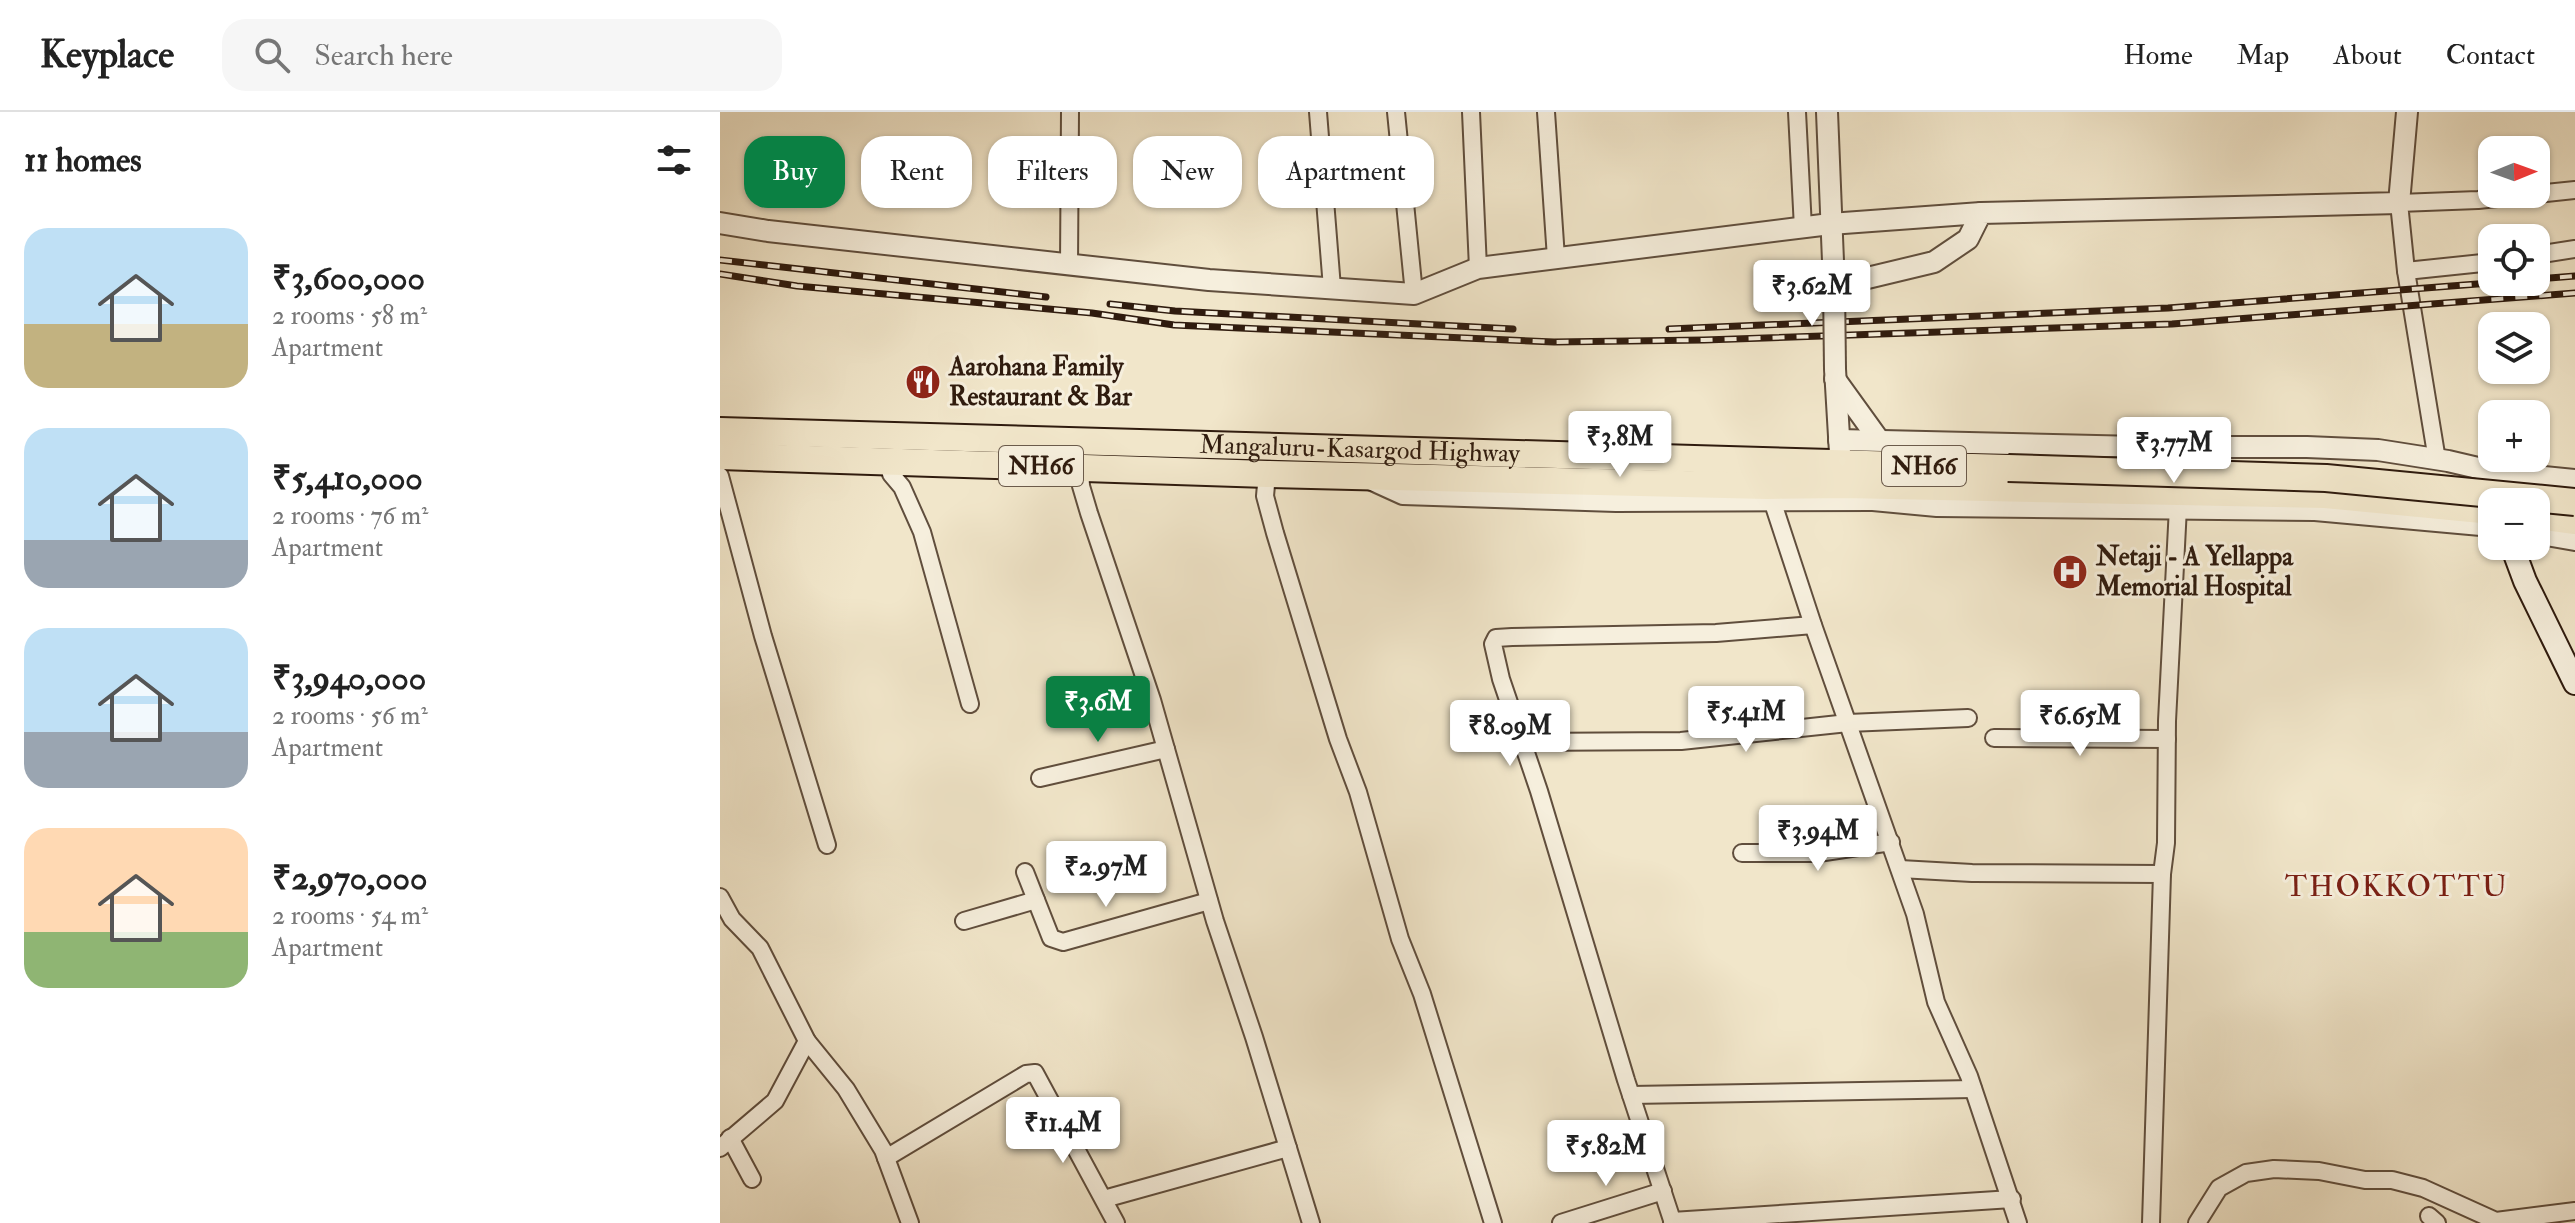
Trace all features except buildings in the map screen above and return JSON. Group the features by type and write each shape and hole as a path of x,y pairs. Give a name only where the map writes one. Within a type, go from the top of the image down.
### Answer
{"highway":[{"name":"Mangaluru-Kasargod Highway","path":"720,431 1842,463 2007,478 2325,495 2478,509"},
{"name":"Mangaluru-Kasargod Highway","path":"720,456 1362,476 1770,494 1842,463"},
{"name":"Mangaluru-Kasargod Highway","path":"2007,478 2326,478 2575,502"},
{"path":"2550,518 2575,521"}],"main road":[{"path":"2495,472 2498,488"},
{"path":"2517,560 2575,683"}],"street":[{"path":"1069,265 1070,112"},
{"path":"1318,112 1332,288"},
{"path":"1396,112 1414,294"},
{"path":"1471,112 1478,268"},
{"path":"1546,112 1556,258"},
{"path":"1797,112 1803,228"},
{"path":"1827,112 1835,374 1842,463 1873,500"},
{"path":"2407,112 2399,203 2406,271 2437,460"},
{"path":"2550,192 2575,190"},
{"path":"720,223 1209,280 1414,294 1478,268 1830,224 1981,213 2478,200"},
{"path":"1834,286 1934,262 1968,239 1981,213"},
{"path":"2550,253 2575,249"},
{"path":"2406,271 2478,263"},
{"path":"1835,374 1879,440"},
{"path":"1842,463 1879,440 2378,450 2478,468"},
{"path":"1362,476 1363,449"},
{"path":"888,461 891,474 902,487 922,532 970,704"},
{"path":"1080,467 1081,486 1089,513 1152,700 1209,901 1311,1223"},
{"path":"2495,472 2575,480"},
{"path":"1267,474 1265,496 1275,533 1338,739 1358,792 1400,939 1422,994 1493,1223"},
{"path":"720,476 763,636 827,845"},
{"path":"2018,1223 1973,1089 1936,1002 1915,914 1770,494 2007,508 2315,510 2478,525"},
{"path":"2151,1223 2178,507"},
{"path":"2550,536 2575,540"},
{"path":"1813,625 1716,633 1534,635 1496,638 1493,644 1672,1222 2012,1199"},
{"path":"1523,742 1681,741 1848,723 1968,718"},
{"path":"1994,738 2167,739"},
{"path":"1040,778 1166,749"},
{"path":"1742,853 1818,853 1891,842"},
{"path":"1900,869 1972,873 2162,874"},
{"path":"1025,872 1051,938 1063,942 1209,901"},
{"path":"720,897 732,919 760,948 807,1041 846,1089 886,1158 910,1223"},
{"path":"964,921 1036,900"},
{"path":"752,1179 725,1143 775,1101 807,1041"},
{"path":"886,1158 1026,1074 1035,1073 1116,1223"},
{"path":"1631,1095 1973,1089"},
{"path":"1104,1199 1288,1148"},
{"path":"2197,1223 2219,1188 2246,1173 2265,1169 2319,1171 2365,1180 2392,1180 2423,1188 2496,1221 2575,1211"},
{"path":"1561,1223 1663,1191"}],"railway":[{"path":"720,260 1046,297"},
{"path":"720,274 797,286 1092,313 1174,325 1554,342 2172,324 2575,293"},
{"path":"2550,278 2575,276"},
{"path":"1669,329 2168,308 2478,284"},
{"path":"1110,304 1175,311 1513,329"}],"place":[{"name":"Aarohana Family Restaurant & Bar","path":"923,382"},
{"name":"Netaji - A Yellappa Memorial Hospital","path":"2070,572"}],"district":[{"name":"THOKKOTTU","path":"2397,886"}]}
